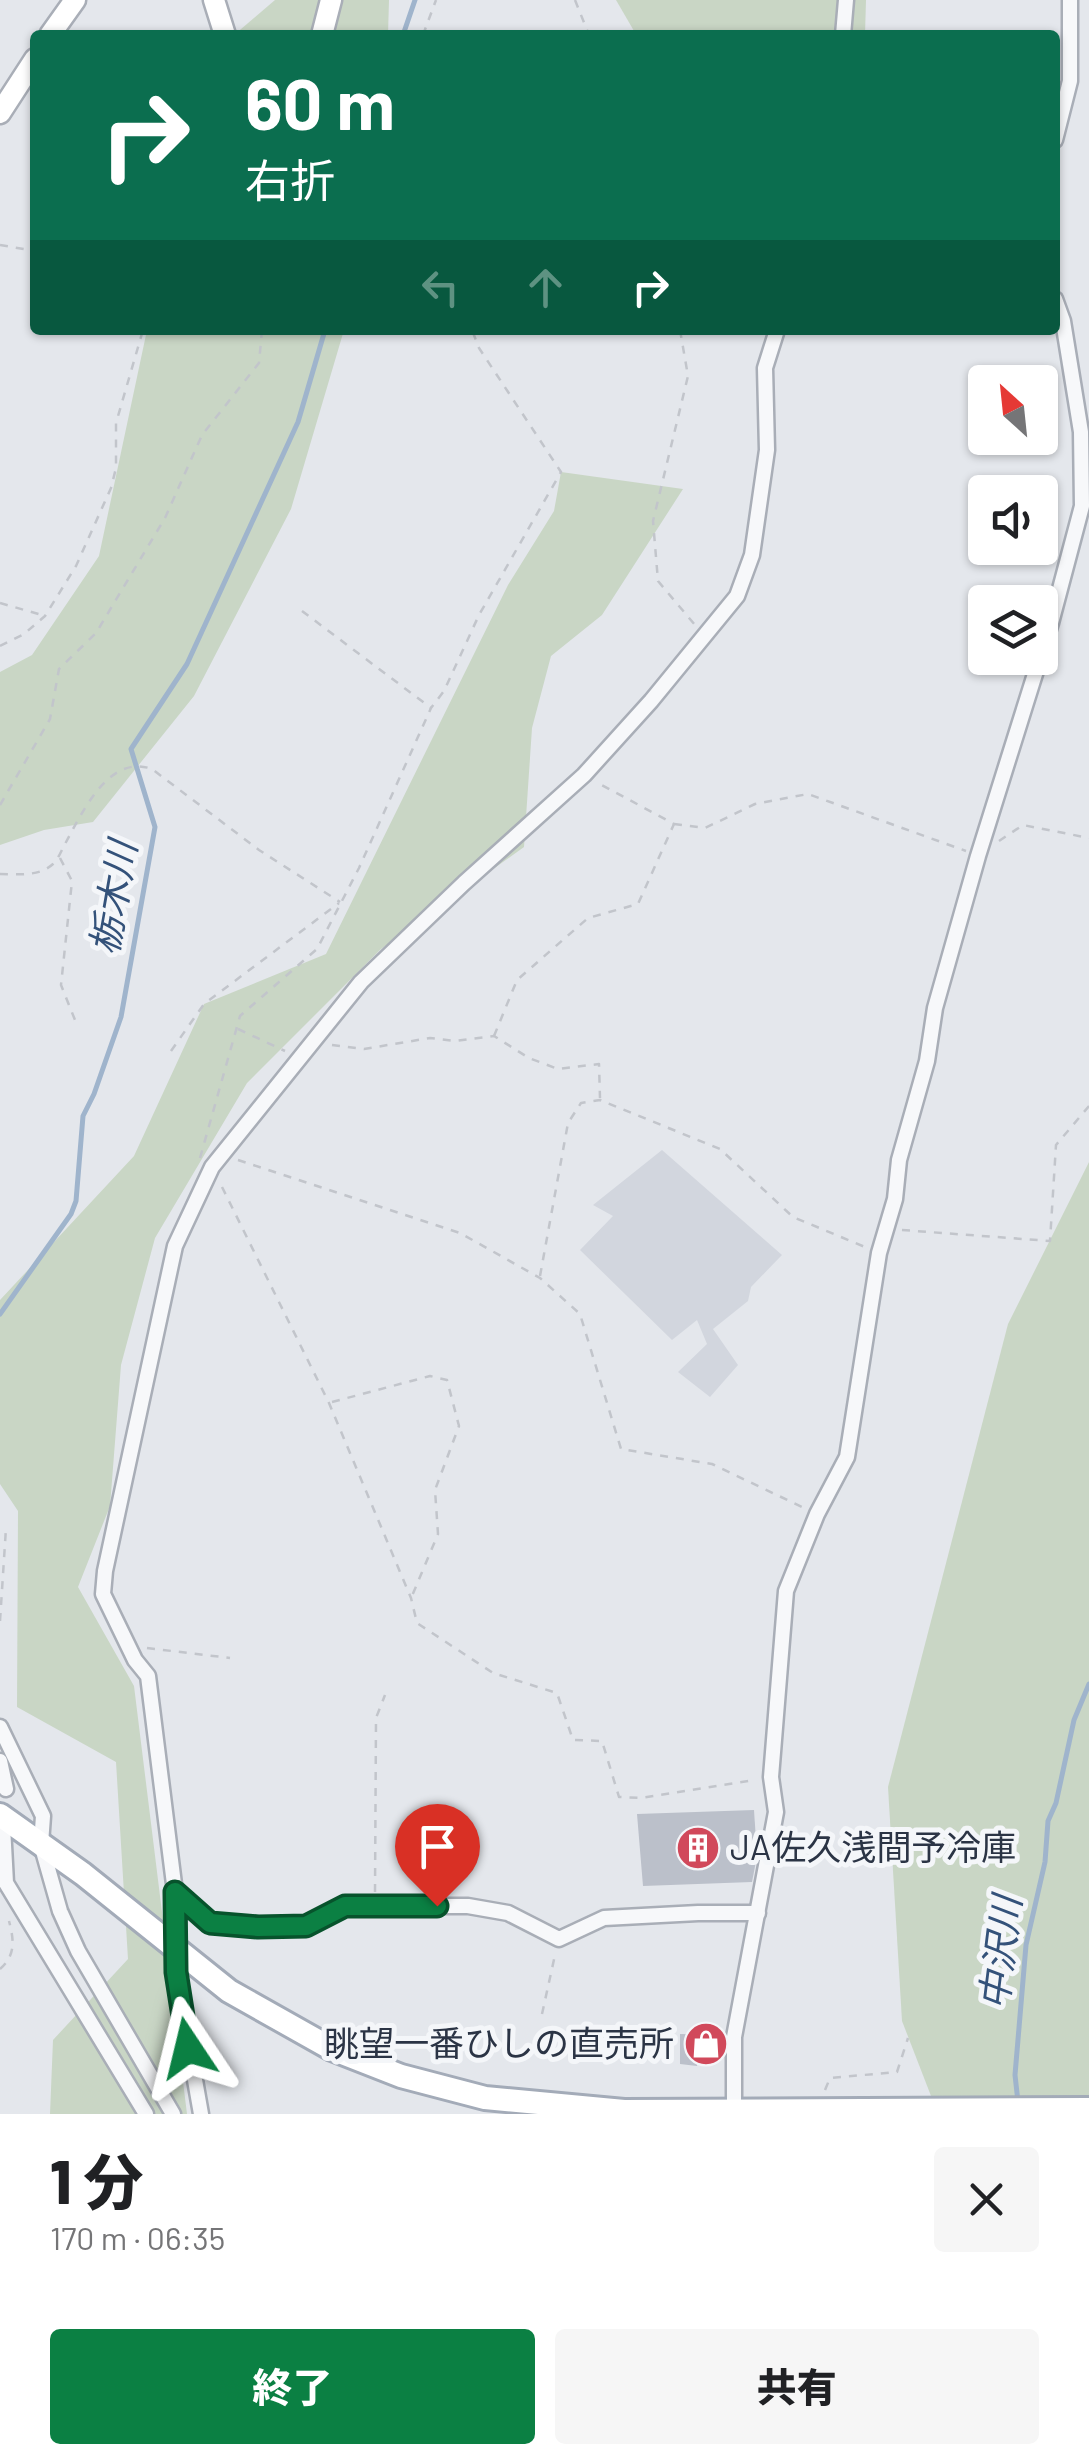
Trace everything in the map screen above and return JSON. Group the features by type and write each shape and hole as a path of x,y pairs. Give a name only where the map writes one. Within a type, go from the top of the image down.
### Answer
{"main road":[{"path":"54,30 75,0"},
{"path":"214,0 223,30"},
{"path":"323,30 331,0"},
{"path":"0,113 30,66"},
{"path":"2,1820 41,1844 228,1990 292,2030 369,2066 485,2098 624,2112 1089,2109"}],"street":[{"path":"844,30 846,0"},
{"path":"1060,120 1070,81 1070,0"},
{"path":"734,2112 734,2036 776,1812 771,1778 786,1592 817,1514 847,1457 880,1252 895,1199 899,1160 927,1061 935,1008 1051,623 1082,506 1081,432 1060,313"},
{"path":"202,2114 176,1972 174,1896 148,1676 135,1660 103,1594 104,1571 175,1246 211,1160 361,982 584,775 652,702 737,596 752,555 767,450 765,368 775,335"},
{"path":"0,1727 43,1816 41,1844 54,1894 78,1952 173,2114"},
{"path":"0,1761 6,1789"},
{"path":"2,1820 6,1883 146,2114"},
{"path":"174,1896 210,1923 306,1926 345,1906 468,1906 508,1913 559,1939 604,1918 758,1913"}],"path":[{"path":"425,30 436,0"},
{"path":"575,0 587,30"},
{"path":"0,245 30,250"},
{"path":"0,646 24,634 45,616 76,566 111,488 116,468 116,423 142,335"},
{"path":"0,805 50,719 59,670 96,633 165,518 202,435 258,363 261,335"},
{"path":"474,335 561,472 431,708 359,868 317,949 240,1016 211,1160 329,1403 411,1598 417,1623 494,1674 558,1693 573,1740 602,1741 619,1797 642,1798 771,1778"},
{"path":"681,335 688,376 653,522 658,581 704,637"},
{"path":"0,604 45,616"},
{"path":"302,611 431,708"},
{"path":"0,874 32,875 53,864 90,800 119,770 140,765 152,769 258,850 340,902"},
{"path":"584,775 674,824 705,828 755,804 808,794 978,856 1023,825 1089,838"},
{"path":"494,1036 517,980 588,918 638,904 674,824"},
{"path":"58,855 72,881 61,985 75,1020"},
{"path":"171,1051 204,1004 340,902"},
{"path":"236,1029 300,1058"},
{"path":"313,1042 364,1049 430,1038 455,1041 494,1036 529,1058 558,1070 599,1064 600,1100"},
{"path":"540,1278 568,1123 581,1103 600,1100 720,1149 793,1218 880,1252"},
{"path":"886,1229 1050,1242 1056,1146 1089,1106"},
{"path":"211,1160 460,1233 540,1278 580,1314 622,1449 712,1464 817,1514"},
{"path":"329,1403 430,1376 448,1380 459,1426 435,1490 438,1534 411,1598"},
{"path":"0,1621 6,1528"},
{"path":"135,1660 145,1648 230,1658"},
{"path":"376,1906 376,1718 384,1695"},
{"path":"0,1968 10,1959 14,1942 3,1896 6,1883"},
{"path":"542,2014 559,1939"},
{"path":"823,2096 830,2078 897,2072 908,2038"}],"shaded area":[{"path":"662,1150 782,1255 751,1287 748,1301 713,1329 738,1365 710,1397 678,1372 707,1344 697,1320 672,1340 580,1250 613,1216 593,1205"}],"green space":[{"path":"275,0 389,0 388,30 240,30"},
{"path":"616,0 866,0 865,30 633,30"},
{"path":"146,335 343,335 291,509 194,696 93,822 44,830 0,845 0,672 32,655 99,556"},
{"path":"561,472 683,489 602,615 551,656 532,728 524,847 381,949 247,1083 155,1238 121,1365 110,1506 78,1587 134,1686 187,2114 50,2114 53,2040 128,1959 116,1762 17,1707 18,1511 0,1484 0,1300 134,1156 204,1004 326,954 508,585 554,511"},
{"path":"1089,1162 1089,2114 938,2114 902,2021 888,1787 1008,1324"}],"building":[{"name":"JA佐久浅間予冷庫","path":"754,1810 757,1856 752,1882 643,1886 637,1814"},
{"name":"眺望一番ひしの直売所","path":"680,2034 724,2035 723,2054 699,2053 697,2066 680,2064"}],"waterway":[{"name":"栃木川","path":"405,30 415,0"},
{"name":"栃木川","path":"0,1314 71,1214 76,1201 83,1116 121,1017 155,827 131,749 187,664 298,422 324,335"},
{"name":"中沢川","path":"1018,2102 1015,2075 1026,1945 1045,1862 1048,1821 1056,1803 1074,1720 1089,1684"}],"place":[{"name":"JA佐久浅間予冷庫","path":"698,1848"},
{"name":"眺望一番ひしの直売所","path":"706,2044"}],"route":[{"path":"188,2048 176,1972 175,1892 210,1923 258,1927 306,1926 345,1906 437,1906"}]}
